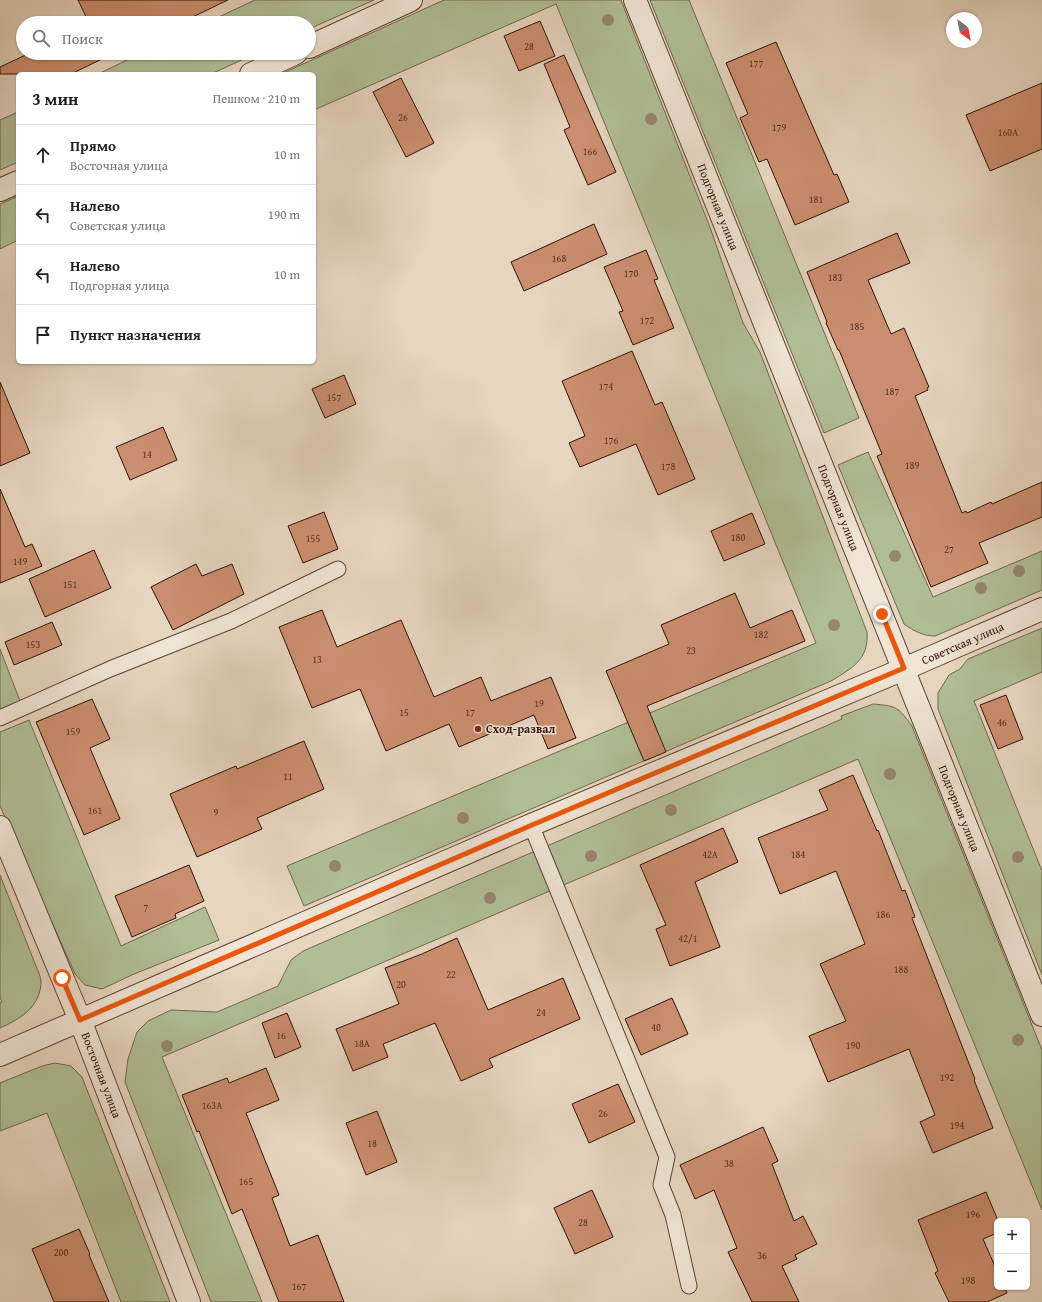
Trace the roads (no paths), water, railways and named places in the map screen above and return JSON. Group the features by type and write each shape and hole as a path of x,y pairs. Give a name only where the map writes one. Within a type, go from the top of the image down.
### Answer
{"street":[{"path":"316,44 411,0"},
{"name":"Подгорная улица","path":"635,0 1042,1015"},
{"path":"255,72 281,60"},
{"path":"0,190 16,183"},
{"name":"Советская улица","path":"0,1055 532,825 1042,609"},
{"name":"Восточная улица","path":"0,827 80,1020 189,1302"}],"lane":[{"path":"0,718 110,670 231,621 338,569"},
{"path":"532,825 667,1157 661,1185 673,1216 689,1286"}],"place":[{"name":"Сход-развал","path":"478,729"}]}
